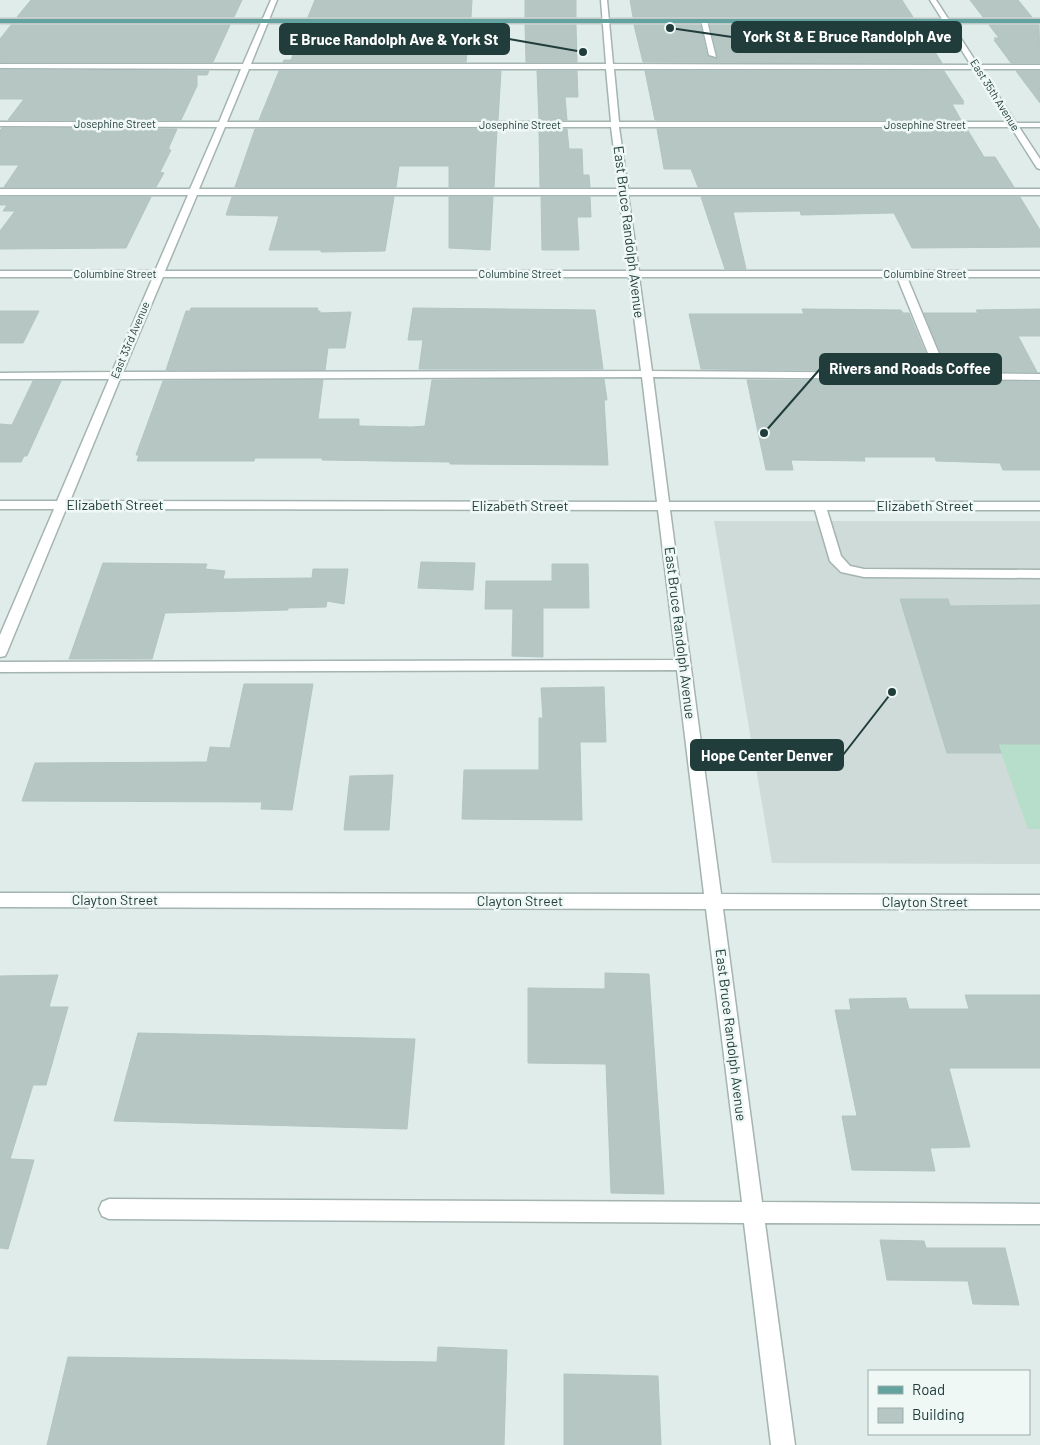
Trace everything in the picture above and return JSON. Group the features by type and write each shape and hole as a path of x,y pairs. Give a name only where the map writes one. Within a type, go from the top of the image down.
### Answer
{"main road":[{"path":"0,21 1040,21"}],"street":[{"name":"East 33rd Avenue","path":"0,652 220,124 274,0"},
{"name":"East Bruce Randolph Avenue","path":"604,0 615,125 783,1445"},
{"name":"East 35th Avenue","path":"933,0 978,67 1040,166"},
{"path":"703,21 713,55"},
{"path":"0,66 1040,67"},
{"name":"Josephine Street","path":"0,124 1040,125"},
{"path":"0,192 1040,192"},
{"name":"Columbine Street","path":"0,274 1040,274"},
{"path":"901,274 942,376"},
{"path":"0,376 647,374 1040,377"},
{"name":"Elizabeth Street","path":"0,505 1040,506"},
{"path":"820,506 836,558 846,569 864,573 1040,574"},
{"path":"0,667 684,665"},
{"name":"Clayton Street","path":"0,900 1040,902"},
{"path":"110,1209 1040,1214"}],"shaded area":[{"path":"714,521 1040,521 1040,864 772,863"}],"green space":[{"path":"998,744 1040,744 1040,829 1028,829"}],"building":[{"path":"31,0 242,0 234,17 17,17"},
{"path":"315,0 472,0 471,17 308,17"},
{"path":"525,0 576,0 576,17 525,17"},
{"path":"630,0 902,0 913,17 633,17"},
{"path":"970,0 1018,0 1032,17 983,17"},
{"path":"11,25 230,25 213,62 0,62 0,39"},
{"path":"305,25 470,25 466,62 283,62 284,60 291,60"},
{"path":"525,25 576,25 577,62 526,62"},
{"path":"634,25 700,25 707,55 715,59 718,57 710,25 918,25 942,63 643,62"},
{"path":"989,25 1039,25 1040,63 1011,63 994,40 996,40 994,38 999,38"},
{"path":"0,70 209,71 207,75 197,75 197,86 181,120 8,120 24,99 0,99"},
{"path":"279,71 501,71 498,120 259,120"},
{"path":"537,71 577,71 578,97 565,97 567,120 539,120"},
{"path":"645,71 944,71 964,104 952,104 961,120 655,120"},
{"path":"1016,71 1040,71 1040,103"},
{"path":"2,128 177,129 169,147 169,150 171,150 160,172 164,173 156,187 4,187 19,165 0,165 0,130"},
{"path":"255,129 497,129 494,187 449,187 449,166 399,166 396,187 235,187"},
{"path":"539,129 567,129 569,149 582,149 583,175 589,175 590,187 540,187"},
{"path":"657,129 967,129 984,157 995,157 1014,187 698,187 691,169 664,169"},
{"path":"0,197 151,197 126,248 0,249 0,231 15,211 3,211 7,205 0,205"},
{"path":"232,197 394,197 385,251 321,252 321,250 269,250 279,216 226,215"},
{"path":"449,197 493,197 490,250 449,248"},
{"path":"541,197 590,197 591,217 577,217 579,250 542,250"},
{"path":"701,197 1020,197 1040,230 1040,247 912,248 894,213 801,215 800,211 733,212 746,269 725,269"},
{"path":"191,308 318,308 317,311 320,311 320,313 351,312 345,348 328,348 325,370 166,370 186,311 190,311"},
{"path":"413,308 595,310 603,369 419,369 423,340 408,340"},
{"path":"802,309 901,310 903,313 909,313 933,371 701,369 689,314 804,314"},
{"path":"1040,309 1040,336 1018,336 1037,372 948,371 924,313 978,313 976,310"},
{"path":"0,311 39,311 23,343 0,343"},
{"path":"604,379 607,400 604,400 608,465 450,464 450,462 322,460 322,458 255,458 254,461 137,461 139,455 136,455 163,381 323,380 318,419 359,419 359,426 412,427 425,426 432,380"},
{"path":"747,380 1040,382 1040,470 1003,470 1000,463 936,461 935,457 864,457 865,461 791,460 793,470 766,470"},
{"path":"33,381 61,381 27,456 24,456 21,462 0,462 0,424 12,425"},
{"path":"421,562 475,563 473,590 418,588"},
{"path":"103,563 207,564 205,569 225,571 223,579 312,578 313,569 348,569 344,604 327,601 326,607 288,608 288,610 165,613 152,659 69,659"},
{"path":"552,564 588,564 589,608 543,608 543,657 512,656 513,609 485,609 486,581 552,581"},
{"path":"900,599 948,599 950,606 1040,605 1040,744 998,744 1001,753 947,753"},
{"path":"244,684 313,684 292,810 261,809 262,802 22,801 35,763 207,762 210,747 230,748"},
{"path":"604,687 606,742 580,742 582,820 462,819 464,770 539,770 539,718 543,718 541,688"},
{"path":"393,775 389,830 344,830 350,776"},
{"path":"605,973 649,974 664,1194 611,1193 606,1064 528,1063 528,988 605,989"},
{"path":"58,975 49,1007 68,1007 46,1085 33,1085 10,1159 34,1160 8,1249 0,1248 0,976"},
{"path":"965,995 1040,995 1040,1068 949,1068 970,1147 930,1148 935,1171 852,1170 842,1116 857,1116 835,1010 851,1010 849,999 906,998 909,1009 969,1009"},
{"path":"138,1033 415,1039 407,1129 114,1121"},
{"path":"880,1240 924,1241 926,1248 1005,1248 1019,1305 973,1304 968,1281 887,1280"},
{"path":"438,1347 507,1350 504,1445 47,1445 68,1357 437,1362"},
{"path":"564,1374 658,1376 661,1445 564,1445"}],"place":[{"name":"York St & E Bruce Randolph Ave","path":"670,28"},
{"name":"E Bruce Randolph Ave & York St","path":"583,52"},
{"name":"Rivers and Roads Coffee","path":"764,433"},
{"name":"Hope Center Denver","path":"892,692"}]}
